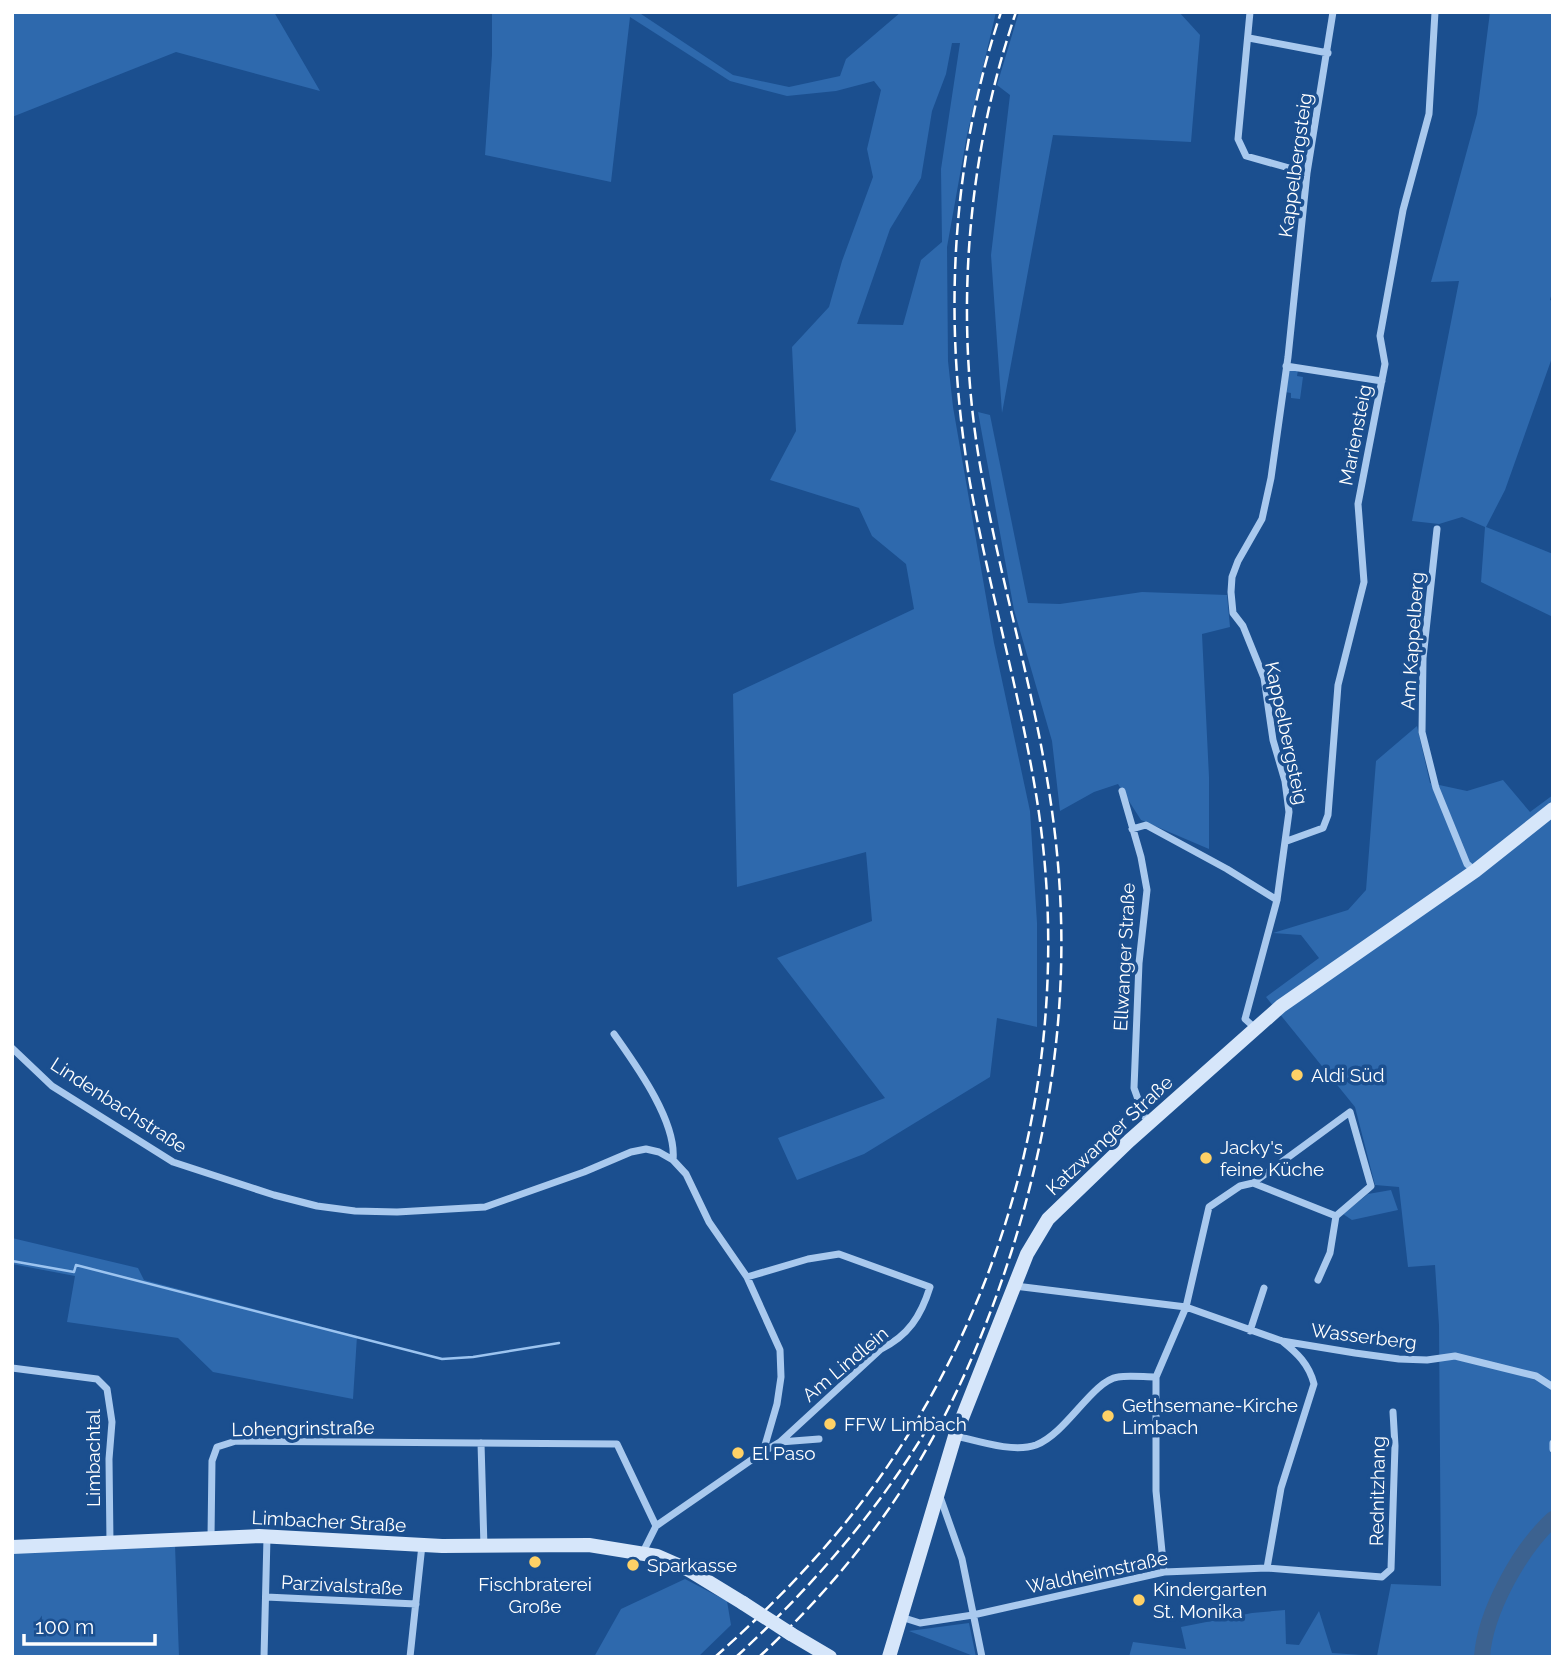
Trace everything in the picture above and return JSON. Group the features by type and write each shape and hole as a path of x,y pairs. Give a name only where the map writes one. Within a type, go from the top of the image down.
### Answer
{"main road":[{"name":"Katzwanger Straße","path":"889,1657 955,1436 1027,1254 1048,1219 1281,1006 1475,871 1553,809"},
{"name":"Limbacher Straße","path":"12,1547 267,1536 484,1547 579,1545 643,1552 689,1570 791,1634 813,1652 830,1657"},
{"name":"Katzwanger Straße","path":"879,1657 893,1638"}],"street":[{"path":"1250,12 1238,139 1246,156 1307,173"},
{"name":"Kappelbergsteig","path":"1255,1028 1245,1019 1247,1005 1277,900 1289,813 1285,781 1273,740 1264,678 1243,626 1233,612 1232,577 1262,519 1266,502 1286,366 1307,173 1333,12"},
{"name":"Mariensteig","path":"1287,841 1323,828 1328,815 1338,685 1364,582 1358,504 1385,364 1380,336 1394,254 1429,114 1434,12"},
{"path":"1249,38 1328,53"},
{"path":"1286,366 1382,381"},
{"name":"Am Kappelberg","path":"1437,529 1423,658 1422,732 1436,788 1467,864 1475,871"},
{"name":"Ellwanger Straße","path":"1122,791 1141,857 1147,890 1139,963 1134,1088 1144,1116 1151,1123"},
{"path":"1132,829 1146,825 1277,900"},
{"path":"614,1034 644,1077 662,1112 674,1149 673,1160 686,1174 709,1222 747,1277 780,1350 777,1404 763,1452"},
{"name":"Lindenbachstraße","path":"12,1048 52,1086 173,1163 317,1206 355,1211 397,1212 485,1207 584,1172 631,1152 646,1149 659,1152 673,1160"},
{"path":"1164,1572 1156,1491 1156,1377 1186,1307 1209,1207 1240,1186 1253,1183 1350,1112 1371,1186 1336,1216 1330,1253 1318,1280"},
{"path":"1253,1183 1336,1216"},
{"name":"Am Lindlein","path":"747,1277 808,1259 839,1254 930,1287 924,1306 900,1340 881,1349 780,1443"},
{"name":"Wasserberg","path":"1014,1286 1186,1307 1282,1341 1399,1359 1427,1360 1455,1356 1536,1376 1553,1387"},
{"path":"1250,1331 1264,1288"},
{"path":"1267,1568 1281,1488 1314,1384 1311,1372 1298,1354 1282,1341"},
{"name":"Limbachtal","path":"12,1368 97,1379 107,1389 112,1422 109,1459 110,1543"},
{"path":"955,1436 1000,1446 1034,1445 1060,1430 1103,1383 1116,1377 1156,1377"},
{"name":"Rednitzhang","path":"1267,1568 1382,1577 1391,1569 1395,1446 1393,1412"},
{"path":"643,1552 656,1526 763,1452 780,1443 819,1439"},
{"name":"Lohengrinstraße","path":"211,1537 212,1461 217,1447 236,1441 618,1444 656,1526"},
{"path":"481,1444 484,1547"},
{"path":"938,1490 962,1559 982,1657"},
{"path":"264,1657 267,1536"},
{"path":"410,1657 422,1545"},
{"name":"Waldheimstraße","path":"901,1617 920,1623 973,1615 1164,1572 1267,1568"},
{"name":"Parzivalstraße","path":"266,1597 416,1604"}],"shaded area":[{"path":"12,12 274,12 320,91 176,52 12,117"},
{"path":"492,12 638,12 733,75 789,87 840,76 846,59 901,12 996,12 967,135 947,247 948,361 953,407 994,643 1030,811 1037,923 1037,1027 997,1018 990,1077 864,1154 797,1180 778,1138 885,1098 777,958 872,921 866,852 737,887 733,694 914,609 906,564 872,536 859,508 770,480 796,431 792,347 829,307 842,261 873,177 867,149 881,90 874,81 836,91 787,96 730,81 630,17 611,182 485,155 492,55","holes":["952,43 960,43 941,169 942,242 921,260 903,325 857,324 890,229 921,178 932,111 946,74"]},
{"path":"1019,12 1179,12 1200,35 1191,142 1053,135 1002,413 991,255 1010,95 997,85"},
{"path":"1490,12 1553,12 1553,289 1550,300 1553,301 1553,355 1505,490 1486,527 1553,554 1553,617 1481,582 1485,527 1462,517 1439,524 1412,521 1459,281 1431,282 1477,114"},
{"path":"1298,370 1297,376 1303,377 1300,399 1291,398 1291,393 1285,392 1288,371"},
{"path":"978,412 990,415 1028,603 1060,604 1142,592 1227,595 1230,627 1202,634 1209,777 1209,849 1141,820 1118,784 1094,792 1060,811 1052,741 1014,610"},
{"path":"1417,726 1430,783 1467,791 1503,780 1530,812 1553,795 1553,1657 1129,1657 1133,1642 1186,1649 1181,1627 1252,1613 1285,1610 1286,1644 1299,1645 1319,1611 1332,1653 1377,1656 1391,1584 1441,1586 1439,1325 1435,1265 1408,1267 1399,1187 1375,1185 1355,1107 1266,997 1319,958 1301,935 1273,933 1348,910 1366,890 1376,761"},
{"path":"1391,1190 1398,1210 1352,1220 1343,1214 1368,1194"},
{"path":"12,1238 138,1268 144,1280 357,1336 353,1399 213,1372 178,1338 67,1322 75,1276 12,1264"},
{"path":"175,1545 179,1657 12,1657 12,1552"},
{"path":"685,1579 727,1601 731,1625 698,1657 594,1657 621,1609"},
{"path":"969,1623 976,1657 909,1631"}],"waterway":[{"path":"12,1261 74,1272 76,1265 442,1359 473,1357 559,1343"},
{"path":"1482,1657 1490,1621 1506,1582 1528,1547 1553,1519"}],"railway":[{"path":"715,1657 754,1621 828,1544 861,1503 914,1425 959,1342 994,1256 1021,1166 1039,1075 1047,982 1047,888 1036,794 970,483 956,364 954,305 962,187 971,128 1001,12"},
{"path":"759,1657 845,1567 881,1521 941,1422 967,1369 1011,1253 1040,1142 1050,1087 1061,975 1058,862 1044,760 978,453 967,342 970,230 977,175 987,119 1016,12"},
{"path":"736,1657 819,1574 844,1544 892,1483 934,1417"}],"place":[{"name":"Aldi Süd","path":"1297,1075"},
{"name":"Jacky's feine Küche","path":"1206,1158"},
{"name":"Gethsemane-Kirche Limbach","path":"1108,1416"},
{"name":"FFW Limbach","path":"830,1424"},
{"name":"El Paso","path":"738,1453"},
{"name":"Fischbraterei Große","path":"535,1562"},
{"name":"Sparkasse","path":"633,1565"},
{"name":"Kindergarten St. Monika","path":"1139,1600"}]}
